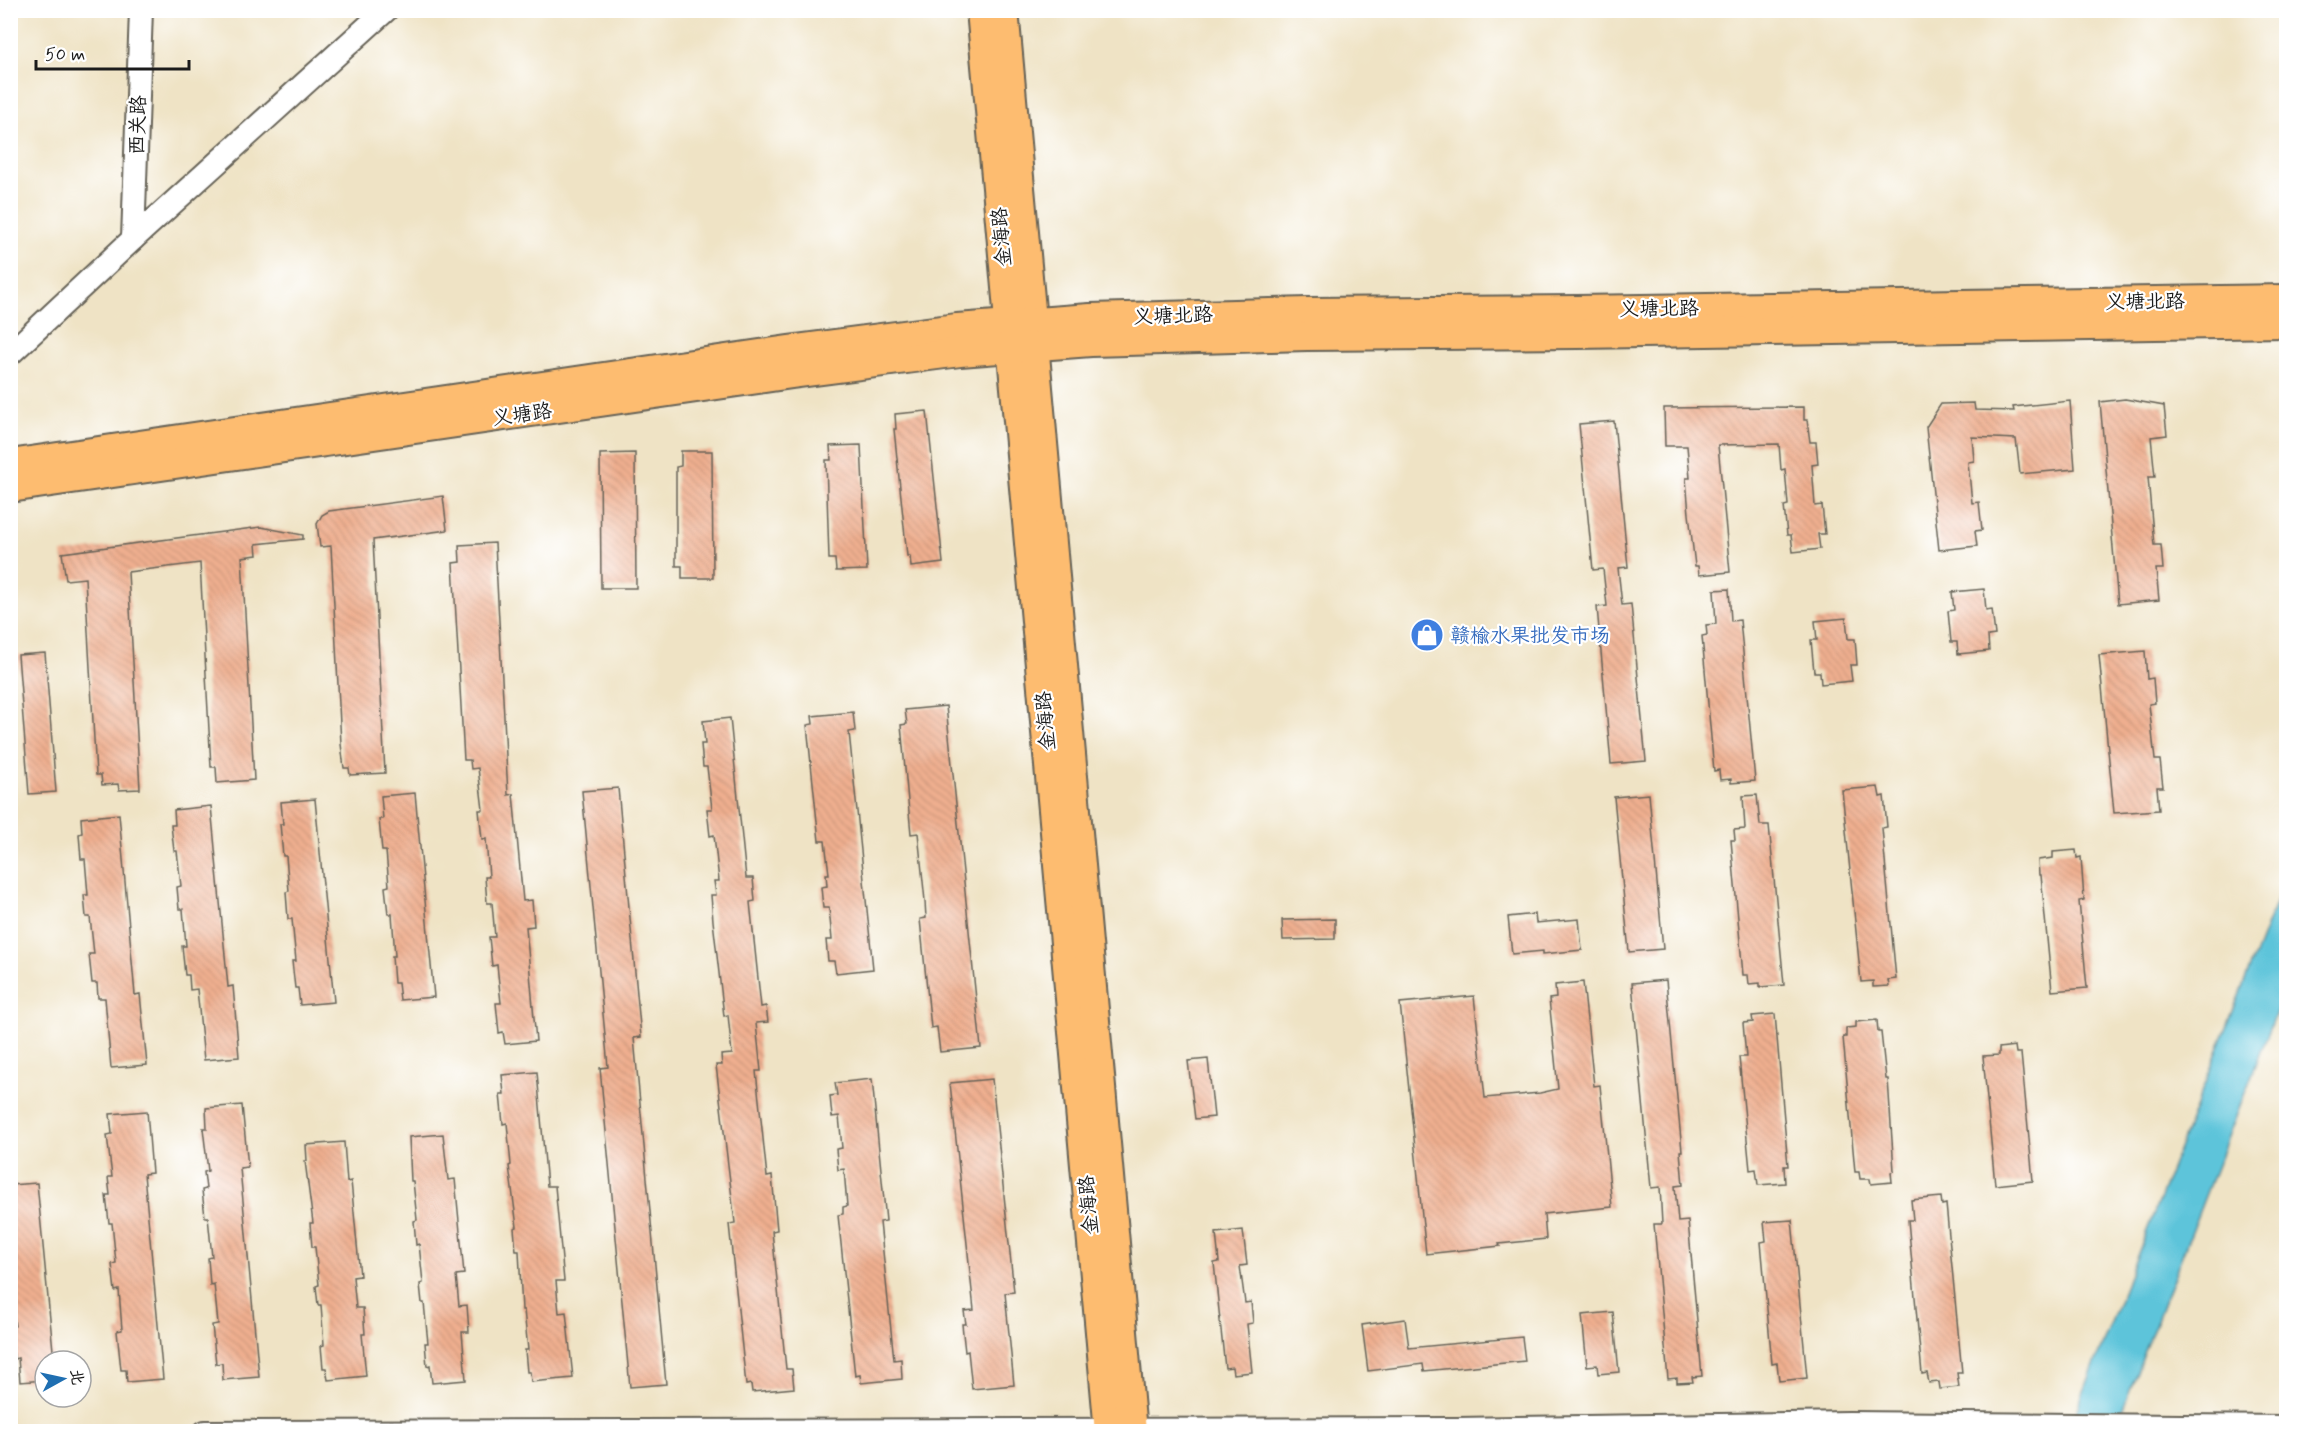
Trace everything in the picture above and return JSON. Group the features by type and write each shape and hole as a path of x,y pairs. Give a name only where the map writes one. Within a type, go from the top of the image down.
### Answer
{"main road":[{"name":"金海路","path":"981,10 1022,335"},
{"name":"金海路","path":"1004,10 1022,335 1120,1430"},
{"name":"义塘北路","path":"1022,335 1090,318 1307,312 2286,299"},
{"name":"义塘北路","path":"1022,335 1091,342 1307,336 2286,323"},
{"name":"义塘路","path":"10,464 788,350 957,328 1022,335"},
{"name":"义塘路","path":"10,488 792,374 960,352 1022,335"}],"street":[{"name":"西关路","path":"133,239 141,10"},
{"path":"10,354 133,239 386,10"},
{"path":"205,1431 1457,1429 1848,1423 2286,1427"}],"water":[{"path":"2286,876 2286,987 2114,1431 2068,1432"}],"building":[{"path":"2125,399 2164,406 2167,435 2151,437 2155,477 2148,477 2154,545 2161,545 2163,569 2156,569 2159,600 2118,604 2100,402"},
{"path":"2070,401 2075,469 2020,474 2016,439 1972,437 1974,461 1968,462 1972,503 1979,502 1982,530 1975,531 1977,546 1939,550 1926,427 1941,404 1974,403 1975,410 2014,411 2013,407"},
{"path":"1804,407 1804,420 1807,420 1810,442 1816,442 1818,464 1812,465 1815,506 1822,505 1825,534 1818,534 1820,549 1793,552 1791,535 1787,535 1784,506 1788,505 1785,469 1781,470 1779,444 1718,445 1730,572 1699,575 1698,566 1695,566 1689,514 1686,478 1690,478 1687,446 1665,446 1664,408"},
{"path":"927,411 943,563 911,567 910,556 907,556 894,429 896,429 895,414"},
{"path":"1614,421 1628,567 1618,568 1622,605 1631,604 1646,761 1611,764 1597,607 1607,606 1603,569 1593,570 1579,424"},
{"path":"861,445 867,570 836,571 835,559 829,559 826,460 831,460 830,446"},
{"path":"681,451 712,451 713,578 682,578 682,566 676,566 676,467 681,466"},
{"path":"635,453 636,588 601,588 600,454"},
{"path":"443,496 447,530 373,540 385,773 350,775 349,768 344,768 341,744 331,546 320,547 317,524 322,515 329,511"},
{"path":"261,527 303,535 303,539 256,544 257,555 242,557 254,780 217,783 216,767 211,767 200,563 128,572 140,789 119,790 118,784 102,785 101,775 96,775 85,578 66,580 62,553"},
{"path":"495,543 508,795 513,794 523,901 532,900 534,926 526,927 536,1041 505,1044 503,1032 499,1033 496,1003 501,1003 497,965 492,966 489,937 495,937 492,903 487,903 485,877 489,877 486,839 482,840 479,810 483,810 478,768 471,769 470,760 464,760 453,563 460,562 459,545"},
{"path":"1729,589 1731,621 1740,620 1755,781 1731,783 1731,779 1720,780 1719,770 1714,771 1702,636 1707,635 1706,625 1716,624 1714,590"},
{"path":"1984,589 1986,610 1992,609 1995,635 1988,636 1989,651 1958,654 1957,642 1951,642 1948,611 1954,610 1952,592"},
{"path":"1846,618 1848,639 1855,639 1857,665 1850,665 1852,681 1821,684 1820,672 1814,672 1811,640 1817,640 1815,621"},
{"path":"2145,651 2147,679 2153,678 2155,703 2149,704 2155,760 2160,760 2163,787 2157,787 2159,810 2114,813 2099,655"},
{"path":"45,653 56,792 29,794 18,655"},
{"path":"946,706 981,1048 940,1052 937,1027 931,1028 920,919 926,918 925,901 918,833 911,834 901,725 907,724 905,710"},
{"path":"853,712 855,731 849,732 873,969 836,973 834,961 828,961 826,940 832,940 829,908 823,908 821,887 827,886 826,874 829,874 825,841 819,841 807,725 813,724 812,716"},
{"path":"730,718 746,878 753,878 755,901 750,902 761,1007 766,1006 768,1022 756,1023 761,1071 756,1071 767,1177 772,1176 777,1230 772,1231 786,1369 792,1369 794,1388 752,1392 751,1384 746,1385 729,1224 735,1223 716,1065 722,1065 721,1055 732,1054 728,1015 724,1016 713,921 711,895 716,895 714,881 719,881 714,835 710,836 707,809 712,809 707,767 703,767 701,744 705,744 703,721"},
{"path":"1878,787 1880,797 1884,796 1887,827 1882,828 1896,979 1888,980 1889,986 1873,987 1873,981 1861,982 1842,790"},
{"path":"618,788 641,1037 634,1038 666,1384 630,1387 600,1068 608,1067 582,791"},
{"path":"415,793 434,997 400,1000 398,983 394,983 392,914 388,914 385,887 389,886 386,851 382,851 379,819 383,819 381,796"},
{"path":"1649,794 1663,949 1629,952 1614,797"},
{"path":"1757,795 1760,825 1769,825 1784,985 1760,987 1760,983 1749,984 1748,975 1743,975 1731,840 1735,840 1734,830 1745,829 1743,796"},
{"path":"315,799 334,1002 300,1005 298,988 295,988 292,961 296,961 292,919 288,919 286,892 289,891 280,824 283,824 281,802"},
{"path":"211,806 228,987 233,986 239,1057 204,1060 197,989 190,990 189,975 185,975 182,946 186,946 183,909 179,909 177,887 181,886 171,825 175,825 174,810"},
{"path":"119,814 135,995 140,994 147,1065 111,1068 105,998 98,998 97,983 92,983 89,954 94,954 90,917 86,917 84,895 88,895 85,859 81,859 79,834 82,833 81,818"},
{"path":"2076,850 2077,858 2081,857 2084,900 2079,901 2087,988 2052,991 2038,860 2053,858 2053,852"},
{"path":"1535,914 1536,923 1579,919 1582,950 1512,954 1508,917"},
{"path":"1335,919 1335,939 1283,940 1282,920"},
{"path":"1666,980 1682,1151 1680,1151 1683,1185 1675,1186 1678,1222 1688,1221 1702,1376 1692,1377 1693,1382 1677,1383 1677,1378 1668,1379 1654,1224 1662,1224 1660,1187 1651,1188 1632,983"},
{"path":"1583,982 1594,1086 1600,1085 1612,1207 1544,1214 1546,1239 1426,1254 1400,1003 1474,996 1485,1098 1540,1093 1558,1089 1549,999 1556,998 1555,985"},
{"path":"1775,1014 1788,1166 1784,1166 1785,1183 1758,1185 1756,1169 1750,1170 1739,1057 1746,1057 1743,1023 1753,1022 1752,1016"},
{"path":"1877,1020 1878,1032 1881,1032 1886,1079 1888,1079 1894,1171 1891,1172 1892,1182 1871,1184 1870,1179 1860,1179 1859,1172 1855,1172 1843,1037 1846,1037 1846,1028 1856,1027 1856,1022"},
{"path":"2015,1046 2016,1053 2021,1053 2033,1181 1995,1185 1983,1056 1999,1055 1999,1048"},
{"path":"1208,1059 1214,1117 1195,1119 1188,1061"},
{"path":"537,1072 547,1186 555,1186 564,1281 556,1281 559,1313 566,1312 573,1378 531,1382 530,1372 527,1372 525,1350 528,1350 524,1310 522,1310 519,1251 516,1251 514,1228 517,1227 509,1166 511,1165 507,1123 503,1124 500,1094 504,1094 502,1075"},
{"path":"872,1079 886,1221 880,1222 894,1360 901,1359 902,1379 861,1383 860,1375 855,1376 838,1215 843,1214 843,1207 847,1206 844,1169 838,1170 836,1149 842,1148 839,1116 832,1117 830,1096 837,1095 835,1083"},
{"path":"992,1079 1014,1292 1005,1293 1014,1385 972,1389 968,1351 965,1352 962,1324 966,1324 964,1311 974,1310 950,1083"},
{"path":"242,1105 248,1167 240,1168 259,1377 223,1380 222,1363 216,1364 212,1325 218,1324 214,1284 210,1285 208,1258 212,1257 208,1217 205,1217 202,1190 206,1189 204,1172 208,1171 203,1128 207,1128 206,1108"},
{"path":"147,1111 152,1173 144,1174 163,1379 127,1382 126,1370 121,1370 117,1331 122,1330 119,1290 115,1291 112,1264 116,1263 112,1223 109,1223 106,1195 110,1195 108,1177 112,1177 107,1135 112,1134 110,1114"},
{"path":"443,1134 448,1180 455,1179 464,1274 456,1275 459,1306 467,1305 469,1332 462,1332 466,1380 432,1383 430,1365 427,1366 425,1343 428,1343 420,1284 423,1283 419,1244 416,1245 414,1221 417,1220 413,1181 411,1181 409,1137"},
{"path":"344,1142 347,1182 351,1181 360,1276 353,1277 356,1308 363,1308 365,1334 362,1334 366,1376 328,1380 326,1368 323,1368 321,1305 318,1305 316,1286 319,1285 315,1247 312,1247 310,1223 313,1223 305,1161 307,1161 306,1145"},
{"path":"37,1183 53,1349 33,1349 33,1381 20,1382 18,1358 14,1359 11,1327 15,1326 10,1292 10,1185"},
{"path":"1941,1197 1942,1205 1946,1204 1962,1373 1957,1373 1959,1387 1940,1389 1939,1382 1929,1383 1927,1373 1922,1374 1908,1220 1913,1220 1911,1200"},
{"path":"1792,1220 1807,1378 1779,1381 1777,1363 1772,1364 1761,1242 1766,1241 1764,1222"},
{"path":"1243,1230 1247,1265 1240,1266 1245,1303 1251,1302 1253,1323 1247,1324 1252,1372 1233,1374 1232,1367 1225,1368 1214,1263 1219,1262 1216,1233"},
{"path":"1613,1312 1619,1372 1598,1374 1597,1365 1587,1366 1582,1315"},
{"path":"1405,1319 1409,1348 1522,1337 1525,1361 1424,1371 1423,1364 1368,1371 1362,1325"}],"place":[{"name":"赣榆水果批发市场","path":"1427,635"}]}
